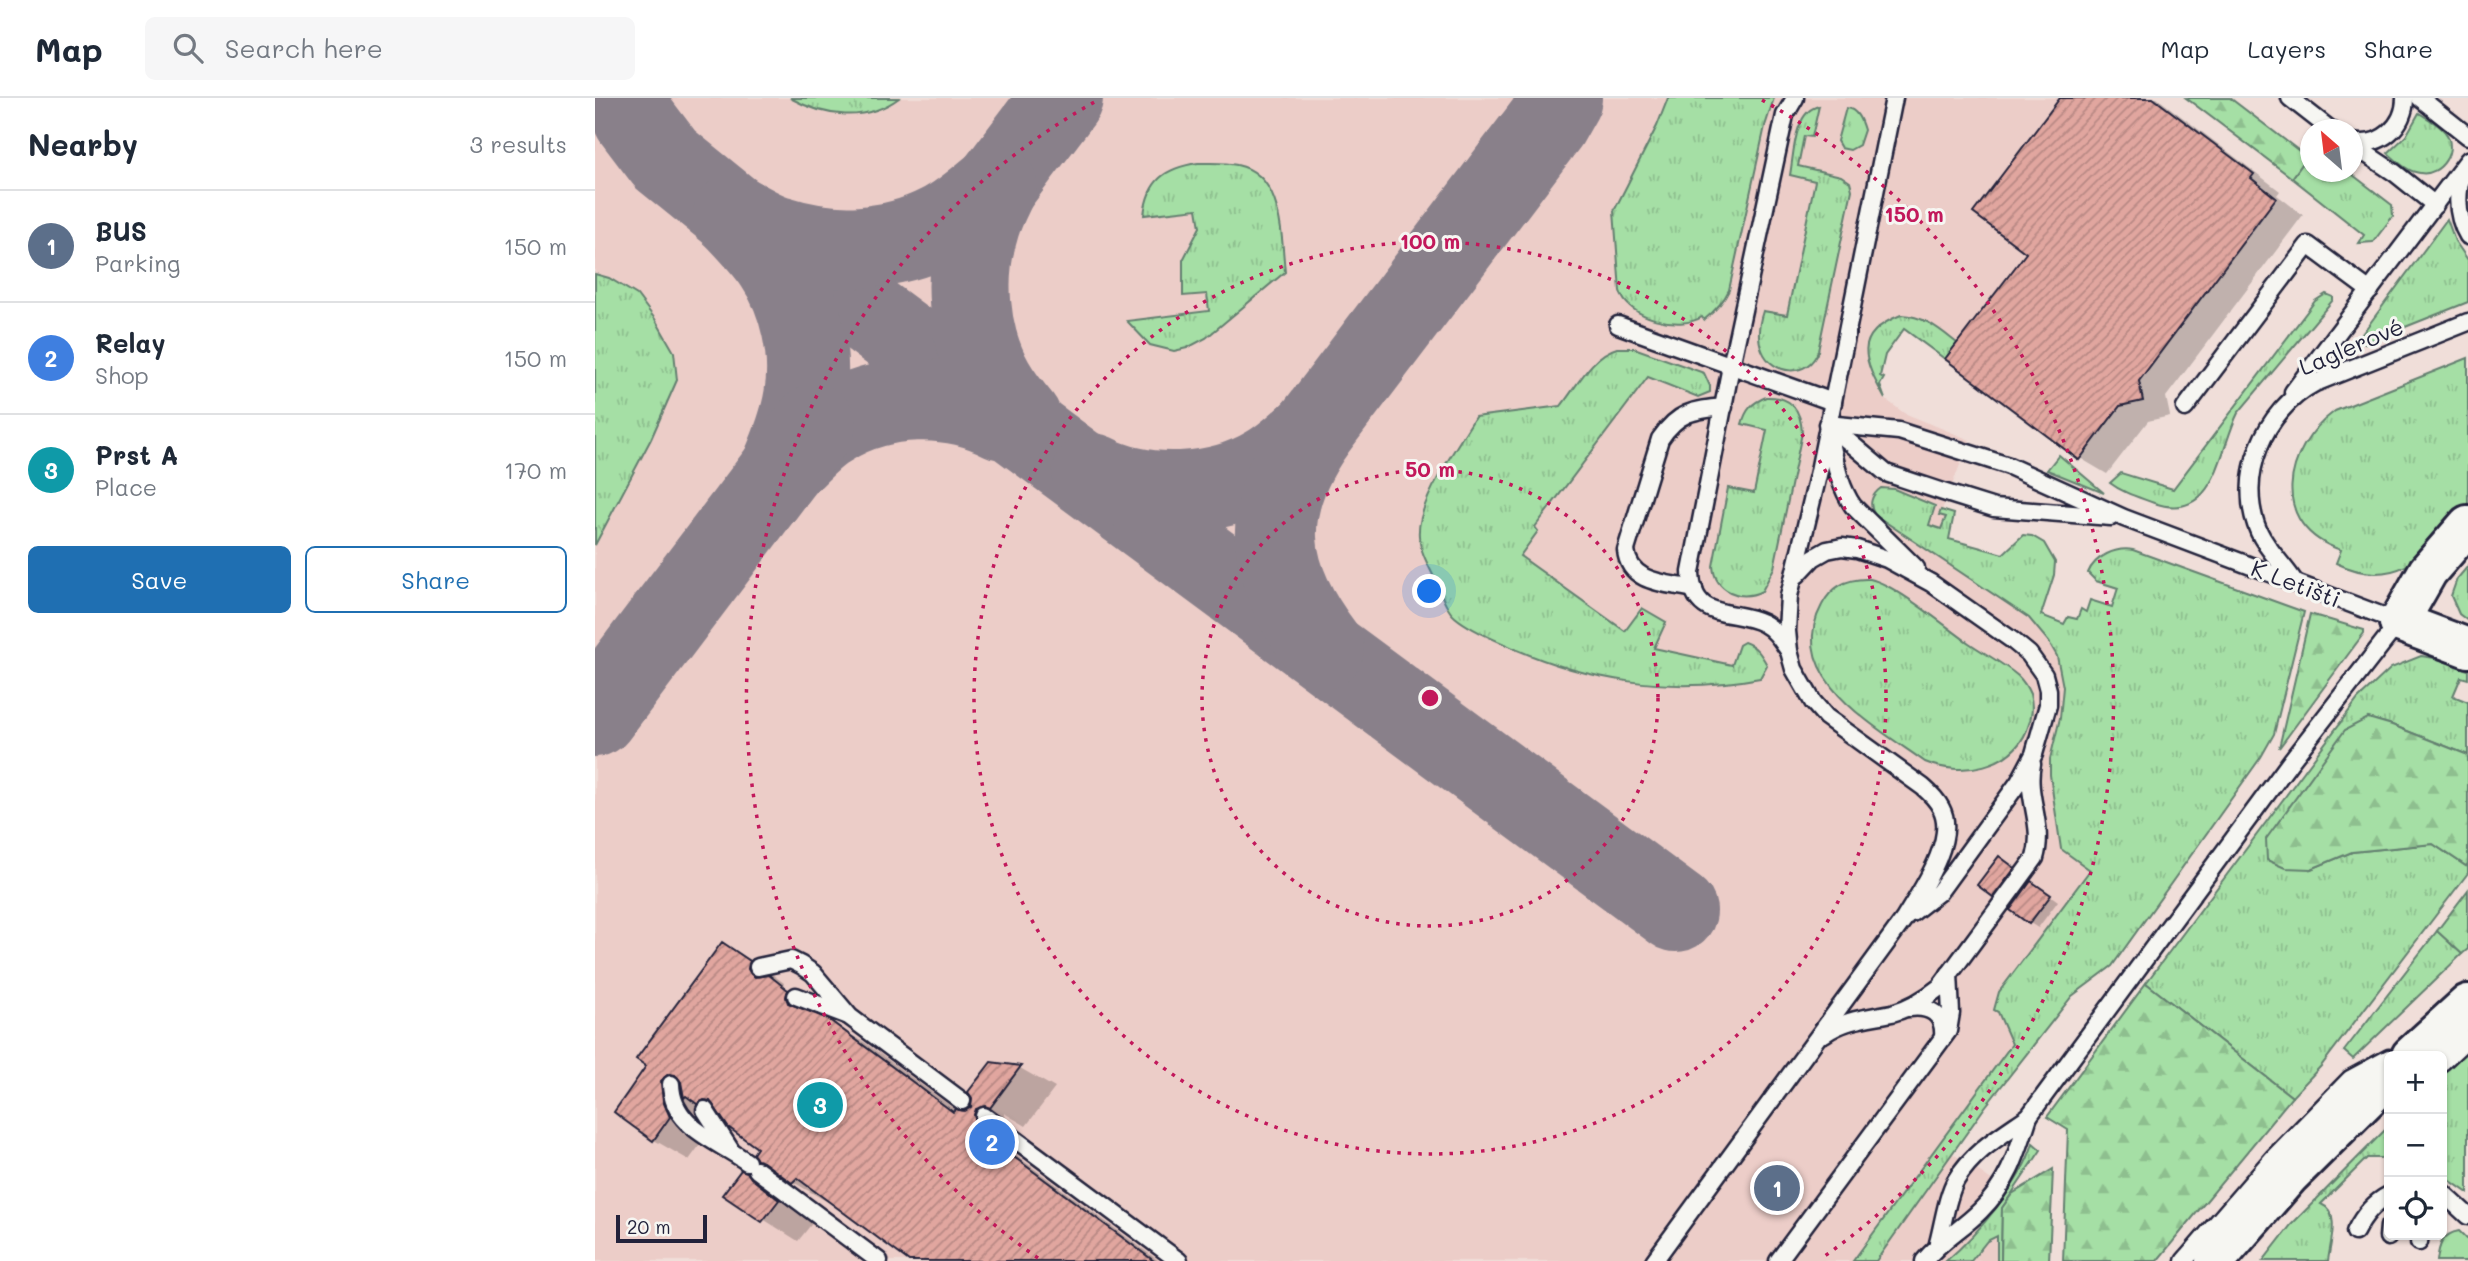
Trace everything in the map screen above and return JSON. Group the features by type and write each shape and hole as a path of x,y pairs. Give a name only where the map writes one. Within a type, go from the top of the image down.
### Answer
{"main road":[{"path":"2399,622 2428,571 2468,525"},
{"path":"2399,622 2441,583 2468,552"},
{"name":"K Letišti","path":"2399,622 2468,648"},
{"path":"2438,1048 2468,1004"},
{"path":"2215,1261 2289,1176 2371,1101"}],"lane":[{"path":"1654,1261 1904,919 1940,852 1945,835 1942,810 1923,787 1826,717 1802,686 1789,651 1777,634 1765,624 1713,610 1706,606 1694,589 1691,572 1731,366 1785,114 1795,98"},
{"path":"1789,651 1789,596 1806,531 1894,98"},
{"path":"2290,98 2318,119"},
{"path":"2363,144 2384,137 2401,118 2405,98"},
{"path":"2420,98 2468,136"},
{"path":"2363,150 2435,205"},
{"path":"2279,411 2468,161"},
{"path":"2468,161 2459,186 2458,201 2459,216 2468,236"},
{"path":"2185,408 2308,245 2369,291"},
{"name":"Laglerové","path":"2295,583 2265,544 2252,508 2253,466 2263,439 2279,411 2294,396 2315,383 2468,322"},
{"path":"1618,325 1833,402"},
{"path":"1694,589 1647,579 1637,574 1627,559 1626,550 1660,439 1671,423 1696,410 1724,407"},
{"path":"1827,424 1899,431 2010,466 2124,518"},
{"path":"1827,424 1886,473 1943,492 1994,508 2124,518"},
{"path":"1827,424 1839,481 1845,495 1931,583"},
{"name":"K Letišti","path":"2124,518 2399,622"},
{"path":"1789,596 1804,565 1827,550 1842,547 1857,549 1887,559 1931,583 2012,640 2029,654 2044,674 2048,705 2034,754 2030,785 2039,827 2040,843 2035,858 2028,871 1949,974 1929,996 1904,1009"},
{"path":"1938,1243 1954,1182 1976,1154 2029,1116 2291,761 2399,622"},
{"path":"1904,919 1939,892 2019,782 2034,754"},
{"path":"758,967 791,960 801,965 813,973 850,1017 962,1101"},
{"path":"1778,1261 1948,1031 1951,1013 1949,974"},
{"path":"796,996 850,1017"},
{"path":"1813,1044 1831,1029 1847,1021 1923,1006 1934,1011 1943,1027 1943,1039"},
{"path":"2184,1261 2273,1158 2350,1079 2384,1061"},
{"path":"671,1084 677,1110 686,1122 752,1166 879,1261"},
{"path":"705,1110 731,1151"},
{"path":"984,1116 1179,1261"},
{"path":"1924,1261 1938,1243 1981,1211 2012,1169 2029,1116"},
{"path":"2447,1197 2468,1217"},
{"path":"2355,1233 2361,1219 2384,1199"},
{"path":"2447,1210 2454,1210 2468,1217"}],"shaded area":[{"path":"595,98 2060,98 1973,213 2026,253 1945,359 1897,323 1873,377 1885,399 1904,413 1970,440 1942,510 1954,514 1949,539 2047,566 2030,618 2074,641 2107,832 1985,1107 1952,1153 2012,1194 2002,1208 2001,1261 595,1261"}],"green space":[{"path":"790,98 899,98 873,111 845,114 817,110"},
{"path":"1668,98 1774,98 1765,126 1729,290 1704,320 1702,317 1681,323 1643,315 1625,300 1620,291 1614,211 1657,126"},
{"path":"2186,98 2230,98 2300,152 2300,167 2292,178"},
{"path":"1819,106 1812,137 1804,136 1798,166 1841,176 1850,182 1852,190 1818,351 1807,366 1782,369 1767,359 1762,350 1760,325 1763,311 1787,315 1815,181 1790,175 1794,145 1804,116"},
{"path":"1846,108 1856,113 1864,130 1859,145 1850,150 1841,148 1837,141"},
{"path":"2419,113 2433,121 2449,139 2446,160 2435,171 2428,173 2411,171 2388,153 2406,136"},
{"path":"1198,163 1237,165 1252,171 1263,180 1277,208 1285,272 1206,338 1187,348 1174,351 1150,345 1127,321 1209,311 1207,294 1183,296 1183,260 1200,227 1197,209 1144,215 1149,193 1160,178 1176,168"},
{"path":"2300,167 2300,182 2362,182 2392,205 2393,216 2373,242 2359,243 2364,235 2292,178"},
{"path":"2447,219 2455,241 2468,260 2468,302 2365,343 2359,338"},
{"path":"595,274 609,278 637,295 674,352 677,380 651,439 595,545"},
{"path":"2326,294 2333,297 2333,300 2238,413 2212,480 2203,494 2191,503 2175,507 2136,497 2110,483 2121,473 2173,489 2315,301"},
{"path":"1901,315 1925,321 1957,343 1945,359 1904,329 1885,355 1880,376 1884,378 1880,385 1885,399 1872,373 1866,351 1874,331"},
{"path":"1617,348 1634,348 1704,373 1710,392 1698,397 1648,377 1535,527 1538,531 1520,556 1625,631 1642,608 1666,622 1654,648 1732,665 1739,645 1744,642 1752,646 1767,665 1760,678 1693,685 1628,681 1564,667 1532,656 1477,632 1455,617 1445,603 1426,561 1419,536 1424,508 1431,491 1475,417 1561,406 1593,364"},
{"path":"2468,358 2468,509 2426,552 2395,570 2378,573 2358,571 2336,563 2341,550 2318,539 2302,524 2294,506 2291,486 2295,466 2304,446 2317,427 2335,411"},
{"path":"1766,397 1782,399 1793,406 1799,417 1802,433 1774,568 1762,591 1737,595 1718,582 1713,566 1728,488 1754,493 1767,430 1742,424 1750,407"},
{"path":"2059,455 2104,493 2047,470"},
{"path":"1881,488 1894,489 1935,506 1929,525 1941,529 1946,517 1939,515 1941,510 1954,514 1949,539 2003,554 2023,535 2032,536 2044,543 2055,562 2054,575 2041,615 2064,624 2068,617 2077,619 2081,609 2086,612 2090,600 2112,607 2118,588 2096,581 2088,573 2101,557 2126,549 2304,612 2274,734 2261,757 2112,966 2072,996 1985,1107 1876,1261 1853,1261 2012,1044 1998,1012 1994,1010 1999,992 2090,870 2061,849 2050,775 2050,759 2060,718 2063,687 2057,656 2029,618 1875,515 1872,500"},
{"path":"2468,566 2468,621 2459,614 2451,596 2457,579"},
{"path":"1870,579 1906,597 2022,680 2030,694 2031,717 2027,730 2009,753 1997,761 1969,768 1954,769 1925,762 1861,716 1825,677 1815,655 1813,631 1822,605 1831,592 1842,584"},
{"path":"2310,614 2364,630 2364,633 2279,748"},
{"path":"2421,656 2468,670 2468,679 2461,677 2453,696 2468,702 2468,755 2368,718 2311,869 2352,852 2433,844 2466,866 2468,863 2468,873 2321,1066 2292,1097 2146,983 2358,699 2391,668"},
{"path":"2368,718 2468,755 2466,866 2433,844 2352,852 2311,869 2285,868 2267,860 2266,839 2345,730"},
{"path":"2468,890 2468,949 2462,954 2437,931"},
{"path":"2437,931 2462,954 2353,1059 2344,1051"},
{"path":"2146,983 2292,1097 2157,1261 2063,1261 2068,1130 2047,1117"},
{"path":"2468,1050 2468,1193 2447,1178 2447,1070"},
{"path":"2384,1131 2384,1158 2367,1158 2321,1204 2327,1208 2333,1221 2328,1261 2263,1261 2291,1225"},
{"path":"2033,1143 2041,1150 2002,1208 2001,1261 1997,1261 1997,1236 1987,1241 1971,1261 1946,1261 1971,1237 2009,1191"},
{"path":"2053,1169 2049,1261 2001,1261 2002,1208 2012,1194"},
{"path":"2459,1231 2468,1240 2468,1261 2437,1261 2442,1241 2447,1240 2453,1232"}],"building":[{"path":"2060,98 2153,98 2254,174 2251,178 2276,198 2139,381 2143,401 2120,406 2079,460 1945,359 2026,253 1973,213"},
{"path":"1999,856 2015,868 1993,897 1977,885"},
{"path":"2031,881 2051,895 2029,924 2010,910"},
{"path":"722,942 750,961 748,969 755,977 769,975 788,990 788,1003 828,1019 953,1112 956,1109 965,1111 971,1107 972,1098 968,1092 991,1062 1021,1066 990,1108 985,1106 976,1109 974,1115 978,1124 975,1128 1154,1261 909,1261 797,1178 792,1183 757,1160 753,1154 757,1148 728,1127 710,1101 704,1100 697,1104 686,1096 684,1098 681,1082 675,1075 669,1074 661,1081 663,1101 670,1117 653,1141 624,1120 614,1112 646,1066 636,1059"},
{"path":"741,1170 747,1172 779,1200 762,1222 722,1195"}],"taxiway":[{"path":"625,98 634,118 665,159 734,215 1676,911"},
{"path":"963,229 1062,98"},
{"path":"1323,648 1304,621 1290,594 1280,567 1276,540 1277,514 1284,487 1296,459 1314,430 1547,123 1561,98"},
{"path":"1003,419 961,404 916,400 893,402 850,415 824,429 782,468 796,433 805,397 807,363 803,328 785,278 766,251 734,215 767,232 798,242 839,247 880,245 921,235 940,226 962,213 996,185 974,244 970,304 984,363 999,391 1021,420"},
{"path":"595,716 815,425"},
{"path":"1093,474 1135,489 1158,492 1204,490 1227,485 1268,467 1314,430"}],"place":[{"name":"Prst A","path":"820,1105"},
{"name":"Relay","path":"992,1142"},
{"name":"BUS","path":"1777,1188"}]}
